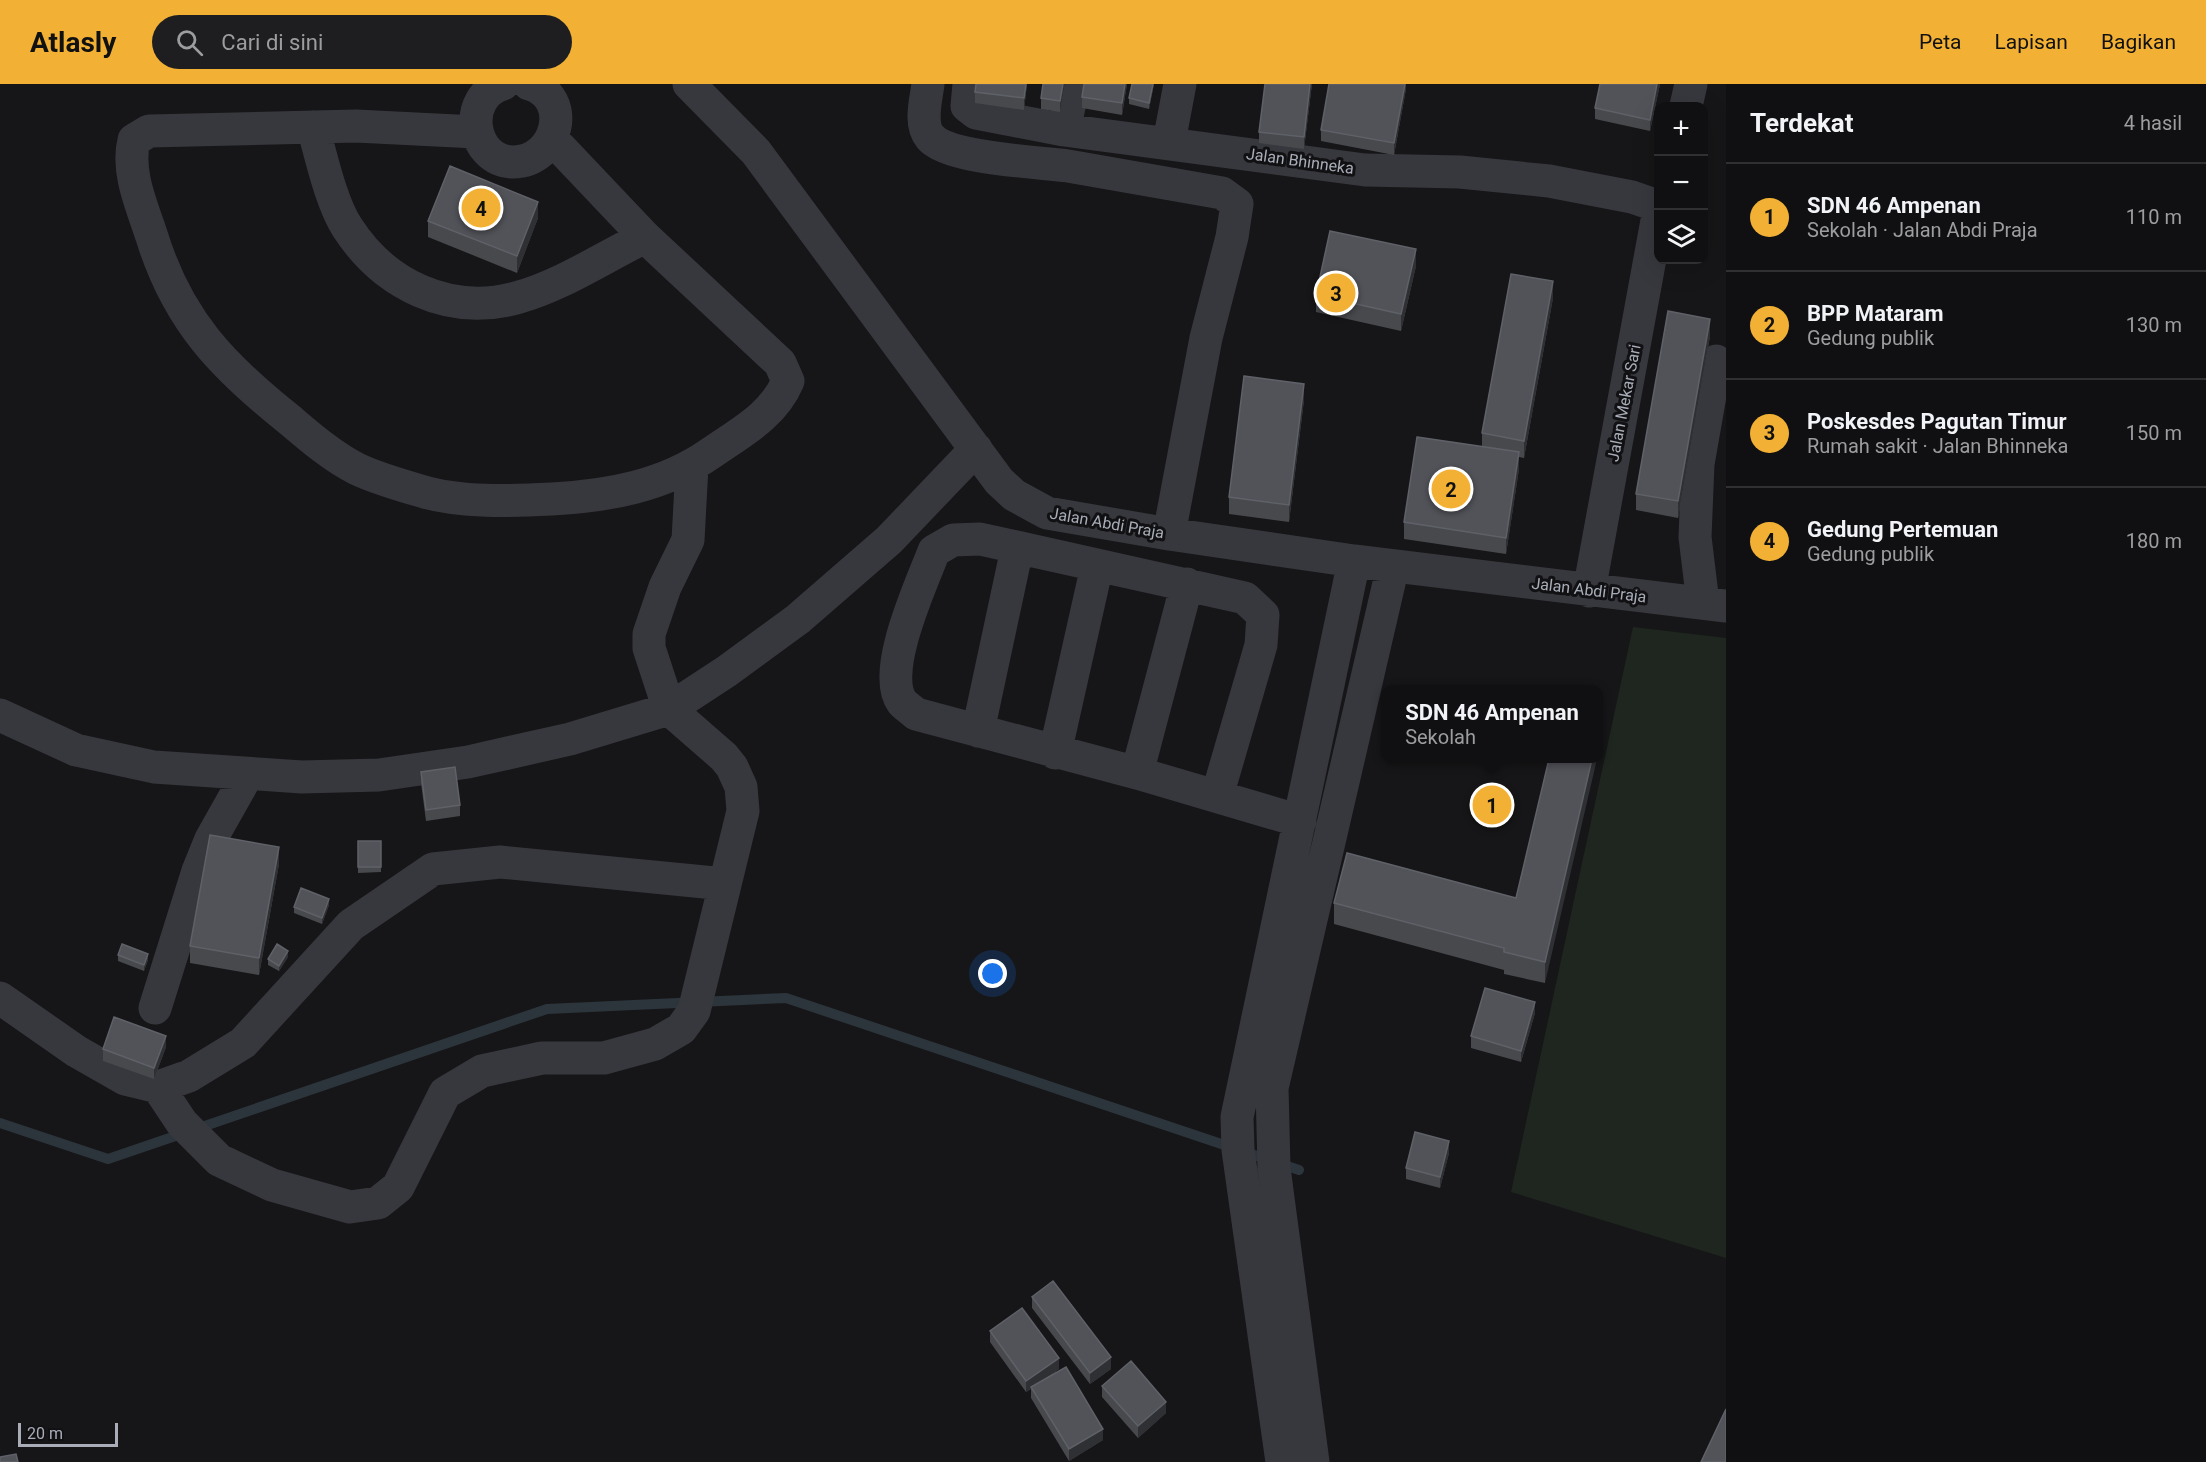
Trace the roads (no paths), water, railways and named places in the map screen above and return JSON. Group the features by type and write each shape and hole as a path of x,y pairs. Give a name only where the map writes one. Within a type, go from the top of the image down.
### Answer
{"street":[{"path":"503,84 492,88 477,107 476,132 489,153 512,162 536,158 553,140 557,121 548,90"},
{"name":"Jalan Abdi Praja","path":"689,84 756,152 999,481 1014,495 1047,513 1169,534 1354,561 1589,591 1714,604"},
{"path":"928,84 924,128 931,139 944,145 994,158 1064,166 1222,193 1237,204 1238,215 1206,338 1169,534"},
{"name":"Jalan Bhinneka","path":"969,84 967,106 975,113 1064,130 1169,142 1365,170 1460,172 1549,181 1632,197 1654,204"},
{"path":"1064,130 1074,84"},
{"path":"1169,142 1180,84"},
{"path":"1687,102 1691,84"},
{"path":"476,132 356,126 150,131 134,140 131,166 163,273 193,324 229,369 314,440 357,469 424,492 500,501 574,498 637,488 692,466 769,413 780,400 788,381 780,363 645,237 553,140"},
{"path":"313,127 327,177 346,227 387,273 423,294 462,303 516,298 551,284 645,237"},
{"name":"Jalan Mekar Sari","path":"1589,591 1654,242"},
{"path":"1714,604 1695,537 1698,464 1716,361"},
{"path":"0,715 76,750 153,767 247,775 302,777 379,775 468,762 570,739 669,709 727,671 798,619 889,540 976,449"},
{"path":"158,1087 182,1124 219,1161 272,1185 350,1207 378,1203 398,1187 445,1093 482,1071 542,1058 604,1058 655,1044 681,1029 694,1011 743,811 741,787 724,757 669,709 649,648 649,634 665,587 688,540 692,466"},
{"path":"1217,796 1261,645 1263,615 1245,598 980,539 953,540 934,551 899,644 895,679 901,701 916,714 1055,753 1137,773 1300,821"},
{"path":"978,731 1017,549"},
{"path":"1282,1462 1239,1161 1237,1117 1354,561"},
{"path":"1055,753 1097,566"},
{"path":"1313,1462 1274,1168 1272,1088 1393,566"},
{"path":"1137,773 1187,584"},
{"path":"155,1008 198,871 211,839 247,775"},
{"path":"0,998 76,1051 125,1079 158,1087 189,1076 243,1042 351,925 433,868 500,862 724,891"}],"waterway":[{"path":"0,1123 108,1159 547,1009 786,998 1299,1170"}],"place":[{"name":"Gedung Pertemuan","path":"481,208"},
{"name":"Poskesdes Pagutan Timur","path":"1336,293"},
{"name":"BPP Mataram","path":"1451,489"},
{"name":"SDN 46 Ampenan","path":"1492,805"}]}
